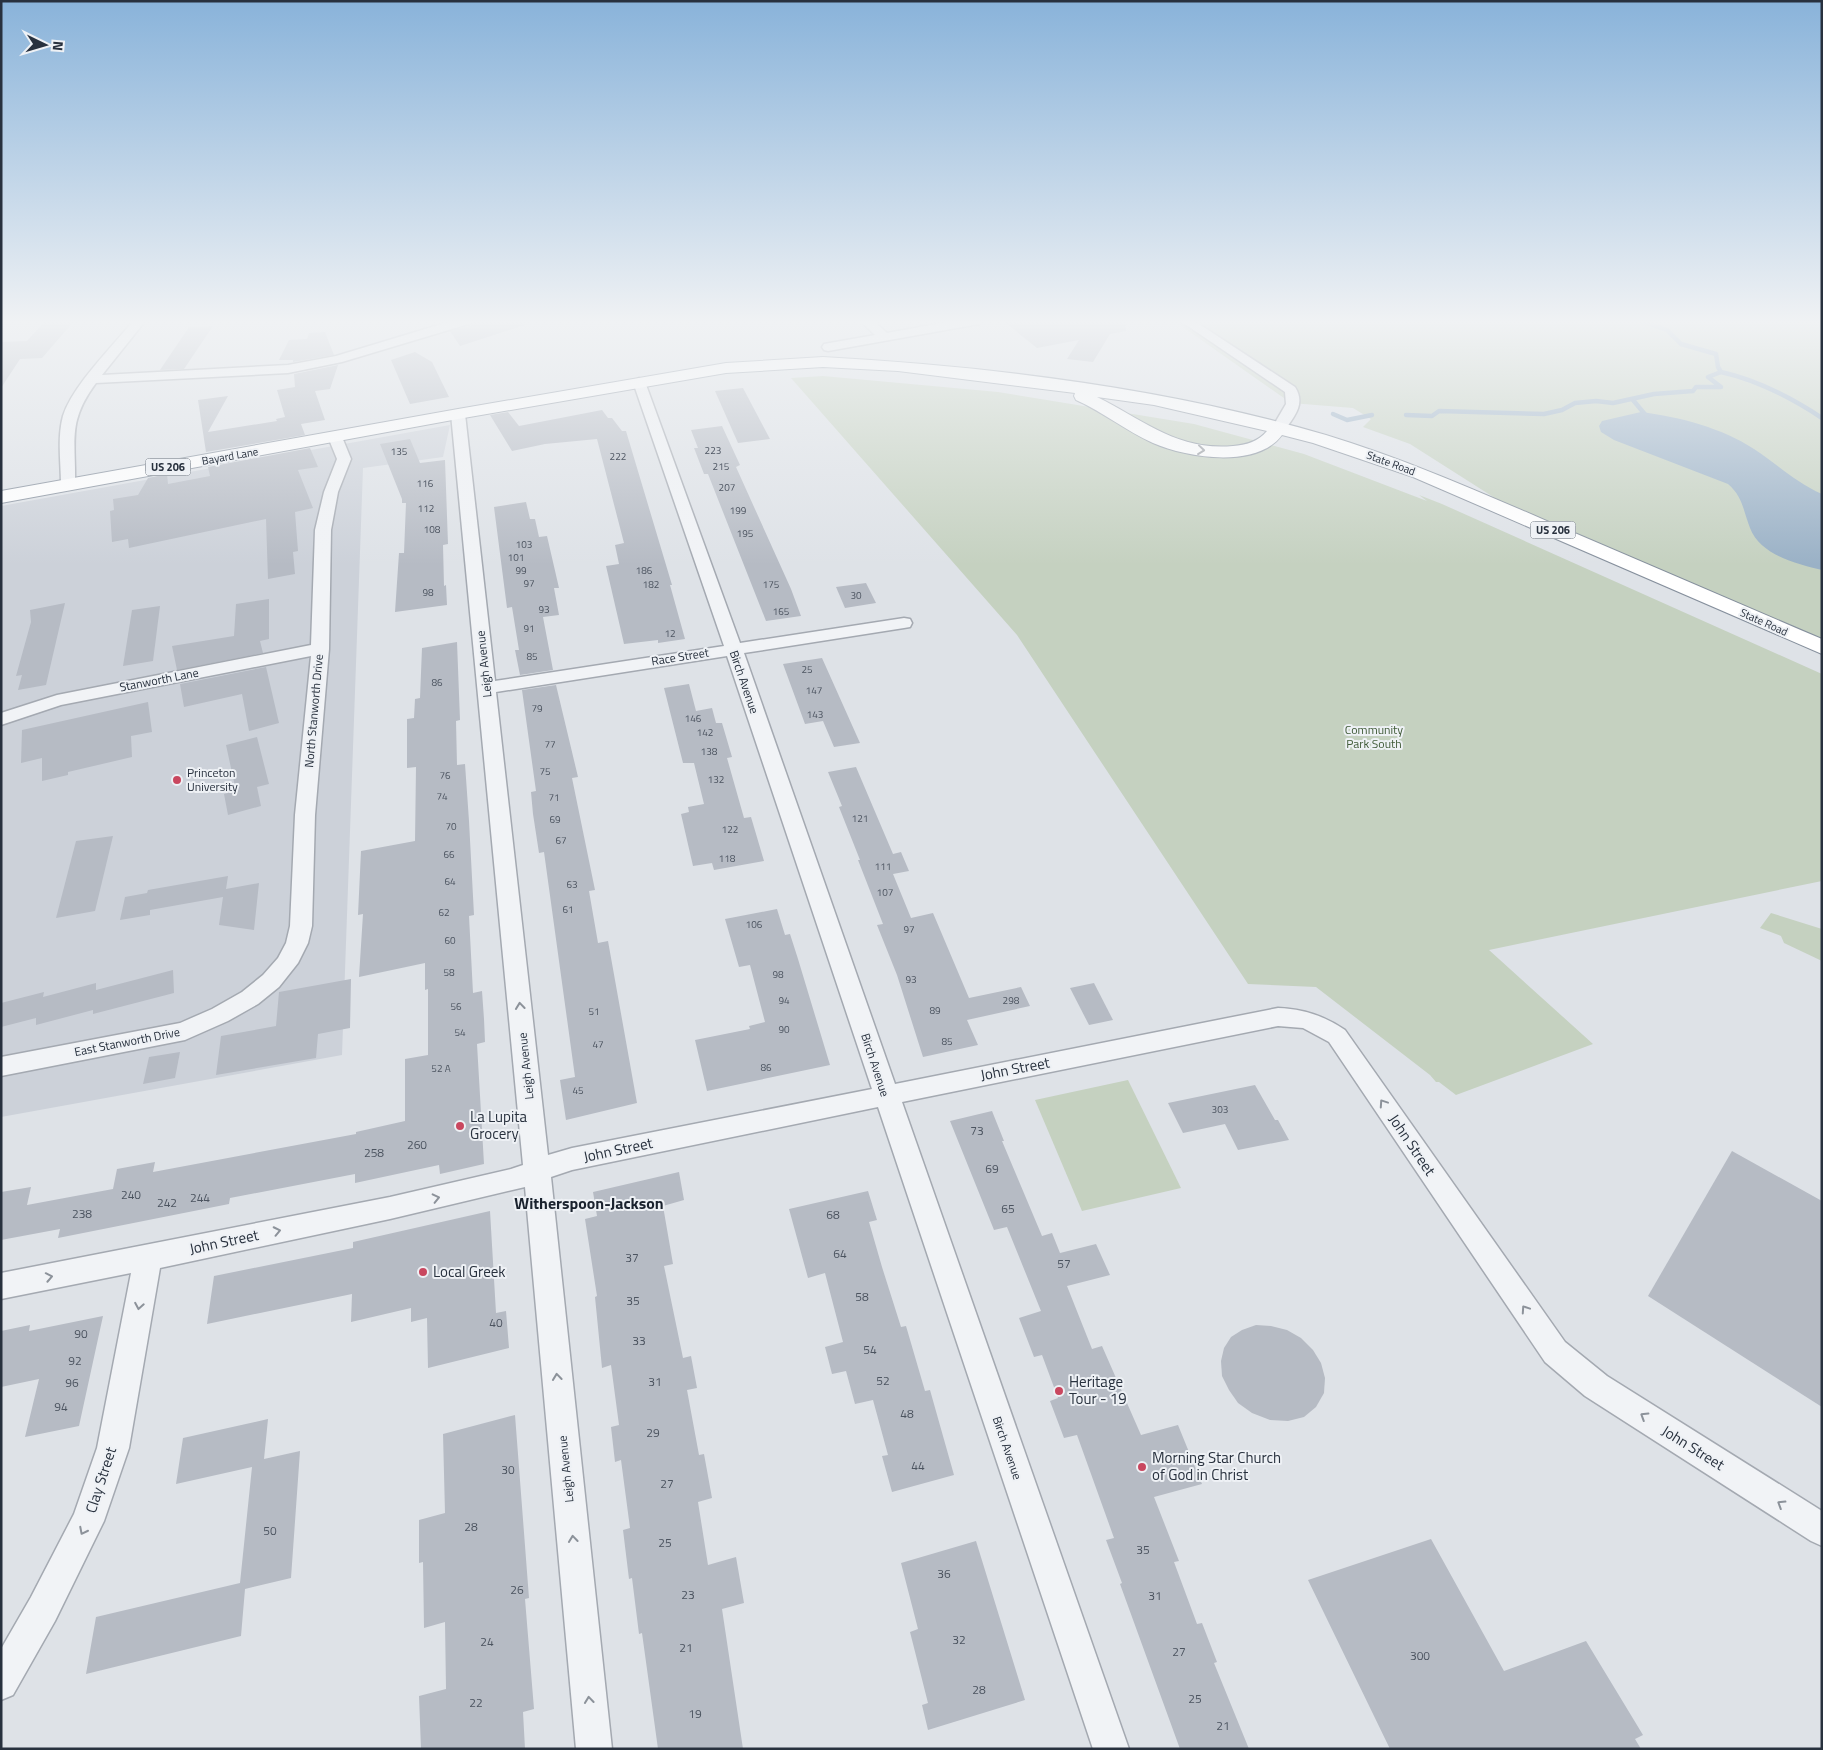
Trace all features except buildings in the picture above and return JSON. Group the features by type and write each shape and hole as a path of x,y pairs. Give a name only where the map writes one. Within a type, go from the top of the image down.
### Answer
{"highway":[{"name":"Bayard Lane","path":"1,497 527,402"},
{"path":"1096,402 1158,438 1186,448 1223,452 1248,448 1267,442 1279,428"},
{"name":"State Road","path":"1161,402 1279,428 1370,455 1420,473 1822,647"}],"street":[{"path":"68,485 68,428 71,413 77,402"},
{"name":"Birch Avenue","path":"645,402 733,649 1111,1749"},
{"path":"1279,428 1295,402"},
{"name":"Leigh Avenue","path":"458,414 537,1172 594,1749"},
{"name":"North Stanworth Drive","path":"271,981 287,963 297,943 301,926 306,805 320,649 323,530 331,492 344,459 335,437"},
{"name":"Race Street","path":"486,688 904,623"},
{"name":"Stanworth Lane","path":"1,719 57,700 320,649"},
{"name":"East Stanworth Drive","path":"1,1067 185,1031 220,1015 250,998 271,981"},
{"name":"John Street","path":"1,1286 390,1208 513,1180 566,1161 1278,1017 1295,1017 1314,1021 1337,1036 1554,1352 1596,1386 1822,1530"},
{"name":"Clay Street","path":"1,1683 43,1609 88,1521 113,1448 148,1258"}],"shaded area":[{"name":"Princeton University","path":"450,425 443,457 363,468 342,1055 1,1117 1,506"}],"green space":[{"name":"Community Park South","path":"812,402 1057,402 1194,424 1304,454 1427,501 1419,495 1442,504 1822,674 1822,881 1489,950 1593,1044 1456,1095 1439,1082 1436,1082 1430,1075 1316,987 1248,984 1017,635"},
{"path":"1289,402 1822,402 1822,641 1498,500 1410,444 1363,427 1371,419 1353,408"},
{"path":"1771,913 1822,929 1822,961 1784,943 1781,936 1760,928"},
{"path":"1128,1080 1181,1188 1082,1211 1035,1100"}],"water":[{"path":"1641,412 1685,420 1728,435 1754,449 1795,479 1822,494 1822,570 1780,557 1762,545 1750,528 1740,499 1728,484 1614,440 1601,432 1599,426 1602,421"}],"waterway":[{"path":"1406,415 1432,416 1439,411 1544,414 1562,410 1575,403 1589,402"},
{"path":"1602,402 1619,402"},
{"path":"1634,402 1648,418"},
{"path":"1795,402 1822,418"},
{"path":"1333,414 1347,420 1372,415"}],"place":[{"name":"Princeton University","path":"177,780"},
{"name":"La Lupita Grocery","path":"460,1126"},
{"name":"Local Greek","path":"423,1272"},
{"name":"Heritage Tour - 19","path":"1059,1391"},
{"name":"Morning Star Church of God in Christ","path":"1142,1467"}],"district":[{"name":"Witherspoon-Jackson","path":"589,1203"}]}
